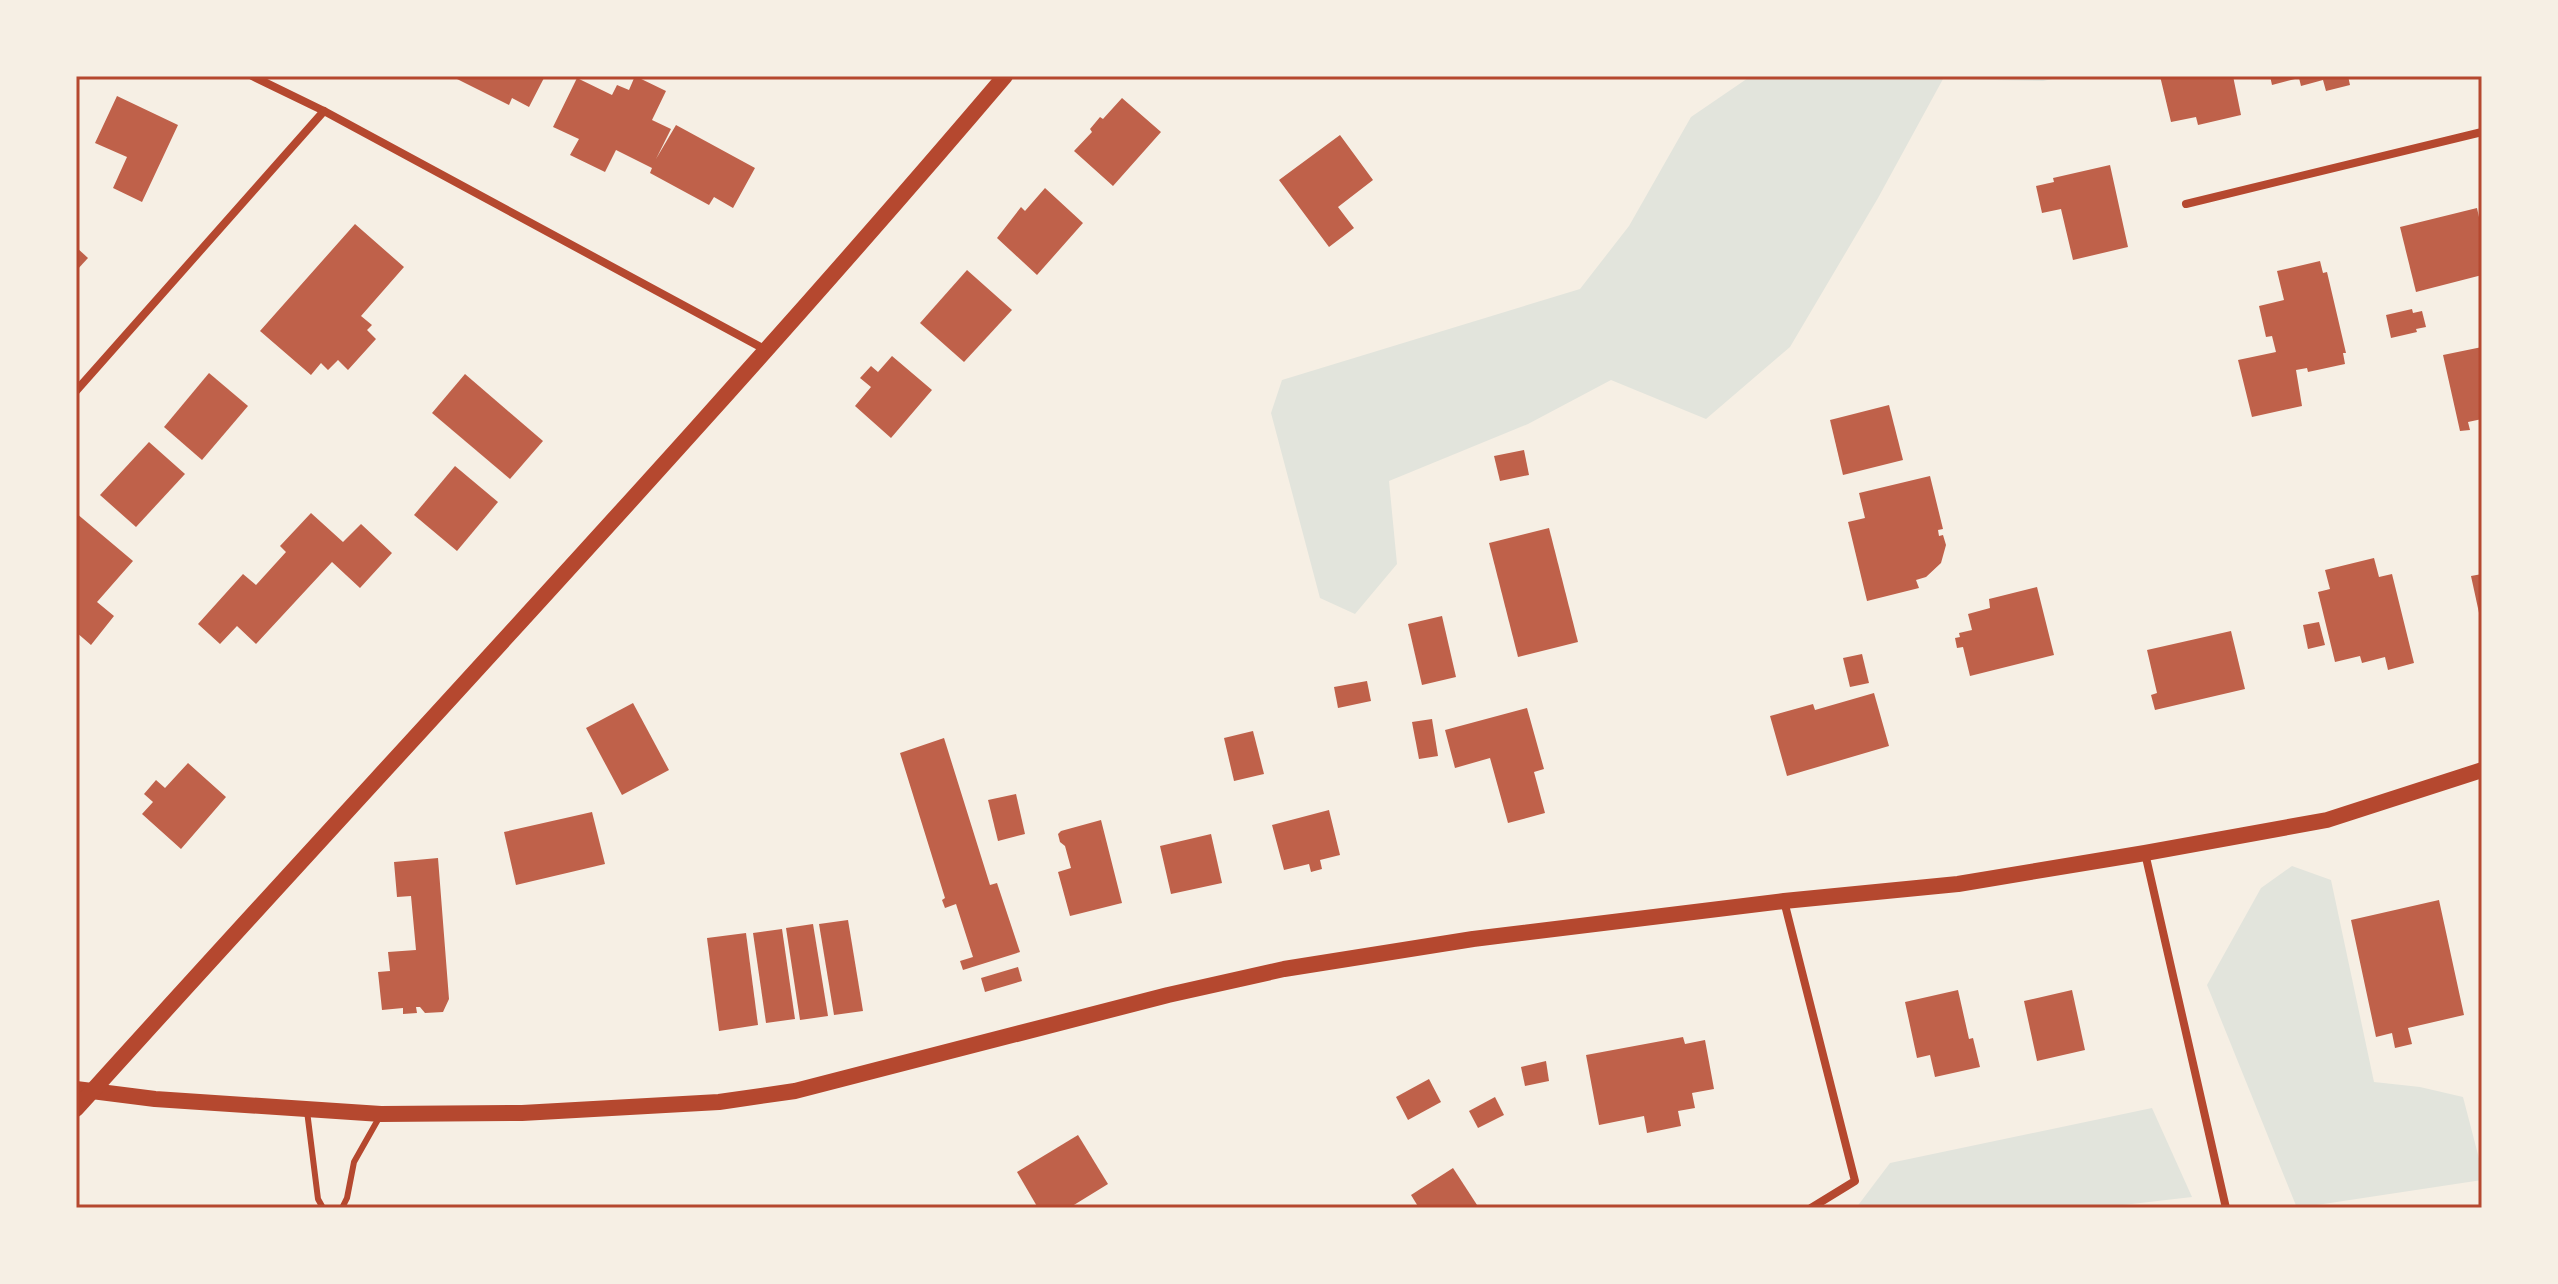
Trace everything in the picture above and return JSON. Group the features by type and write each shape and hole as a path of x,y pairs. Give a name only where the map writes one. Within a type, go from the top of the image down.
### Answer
{"main road":[{"path":"76,1109 84,1090 766,350 1005,76"},
{"path":"84,1090 155,1099 381,1114 522,1113 659,1107 795,1091 1168,995 1284,969 1473,939 1784,901 1958,884 2145,853 2327,820 2482,770"}],"street":[{"path":"252,76 324,111 766,350"},
{"path":"76,391 324,111"},
{"path":"2186,204 2482,132"},
{"path":"2145,853 2226,1208"},
{"path":"1784,901 1855,1181 1811,1208"}],"lane":[{"path":"307,1111 318,1199 323,1208"},
{"path":"342,1208 354,1162 381,1114"}],"shaded area":[{"path":"1751,76 2066,76 2043,81 1943,79 1878,198 1790,347 1706,419 1611,380 1528,424 1389,481 1397,564 1355,614 1320,598 1271,413 1282,380 1580,289 1629,226 1691,117"},
{"path":"2292,866 2331,880 2374,1082 2420,1087 2463,1097 2482,1180 2297,1208 2207,985 2261,888"},
{"path":"2152,1108 2192,1197 2097,1208 1856,1208 1890,1163"}],"building":[{"path":"451,76 545,76 529,107 512,98 509,105"},
{"path":"635,76 666,91 652,120 671,129 656,159 676,125 755,168 733,208 714,197 709,205 650,173 652,168 616,150 605,172 570,155 579,139 553,127 577,78 612,95 617,85 629,90"},
{"path":"2160,76 2233,76 2241,115 2198,125 2196,117 2171,122"},
{"path":"2270,76 2348,76 2350,85 2326,91 2323,80 2301,86 2299,78 2272,85"},
{"path":"117,96 178,125 142,202 113,188 127,157 95,143"},
{"path":"1122,98 1161,132 1113,186 1074,151 1092,132 1090,129 1100,117 1103,119"},
{"path":"1340,135 1373,180 1338,207 1354,228 1329,247 1279,180"},
{"path":"2110,165 2128,247 2073,260 2061,209 2042,213 2036,186 2054,182 2053,178"},
{"path":"1045,188 1083,223 1037,275 997,238 1021,207 1025,211"},
{"path":"2477,208 2482,231 2482,275 2416,292 2400,227"},
{"path":"355,224 404,267 361,316 372,325 367,330 376,339 348,370 338,360 328,370 321,363 311,375 260,331"},
{"path":"76,247 88,258 76,271"},
{"path":"2320,261 2323,273 2327,272 2346,353 2343,353 2345,364 2308,372 2307,368 2296,370 2302,406 2252,417 2238,360 2276,352 2272,336 2266,337 2259,306 2284,300 2277,271"},
{"path":"967,270 1012,310 964,362 920,323"},
{"path":"2412,309 2413,313 2422,311 2426,327 2391,338 2386,315"},
{"path":"2482,347 2482,419 2468,422 2470,430 2460,431 2443,355"},
{"path":"892,356 932,390 891,438 855,406 871,387 860,378 871,366 878,372"},
{"path":"209,373 248,406 202,460 164,427"},
{"path":"465,374 543,441 510,479 432,413"},
{"path":"1889,405 1903,460 1843,475 1830,420"},
{"path":"149,442 185,474 136,527 100,495"},
{"path":"1524,450 1529,475 1500,481 1494,456"},
{"path":"455,466 498,502 457,551 414,515"},
{"path":"1930,476 1943,529 1938,530 1939,536 1943,535 1946,545 1941,563 1926,577 1916,580 1919,588 1867,601 1848,522 1865,518 1859,493"},
{"path":"76,513 133,561 97,602 114,616 91,645 76,632"},
{"path":"311,513 343,542 361,524 392,553 360,588 332,562 256,644 237,626 220,644 198,624 243,574 256,585 286,552 280,546"},
{"path":"1549,528 1578,642 1518,657 1489,543"},
{"path":"2374,558 2379,577 2392,574 2414,663 2388,670 2385,657 2362,663 2360,656 2335,662 2318,592 2330,589 2325,570"},
{"path":"2482,574 2482,622 2481,622 2471,576"},
{"path":"2037,587 2054,655 1970,676 1963,647 1957,648 1955,638 1960,637 1959,633 1972,630 1968,614 1990,608 1989,599"},
{"path":"1442,616 1456,677 1422,685 1408,624"},
{"path":"2319,622 2325,645 2308,649 2303,625"},
{"path":"2231,631 2245,689 2155,710 2151,695 2157,693 2147,650"},
{"path":"1862,654 1869,683 1850,687 1843,658"},
{"path":"1367,681 1371,701 1338,708 1334,687"},
{"path":"1874,693 1889,746 1787,776 1770,716 1813,704 1815,710"},
{"path":"633,703 669,770 622,795 586,728"},
{"path":"1527,708 1544,769 1534,772 1545,813 1508,823 1490,758 1455,768 1445,730"},
{"path":"1432,719 1438,756 1419,759 1412,722"},
{"path":"1253,731 1264,774 1234,781 1224,738"},
{"path":"944,738 990,885 997,883 1020,952 963,970 960,961 973,957 956,904 945,908 942,900 945,898 900,753"},
{"path":"188,763 226,797 181,849 142,814 153,802 144,794 156,780 165,788"},
{"path":"1016,794 1025,834 998,841 988,800"},
{"path":"1329,810 1340,855 1320,860 1322,869 1311,872 1309,864 1284,870 1272,825"},
{"path":"592,812 605,864 516,885 504,832"},
{"path":"1101,820 1122,903 1070,916 1058,872 1071,868 1058,834"},
{"path":"1211,834 1222,883 1171,894 1160,846"},
{"path":"438,858 449,999 443,1012 425,1013 420,1007 416,1007 417,1013 403,1014 403,1008 382,1010 378,972 390,971 388,952 416,950 411,896 397,897 394,862"},
{"path":"2439,900 2464,1015 2408,1028 2412,1044 2395,1048 2392,1033 2376,1037 2351,920"},
{"path":"848,920 863,1011 834,1015 819,924"},
{"path":"813,924 828,1016 800,1020 786,928"},
{"path":"782,929 795,1019 766,1023 753,933"},
{"path":"746,933 758,1025 719,1031 707,938"},
{"path":"1018,967 1022,981 985,992 981,978"},
{"path":"1958,990 1969,1039 1973,1038 1980,1067 1935,1077 1930,1055 1917,1058 1905,1002"},
{"path":"2072,990 2085,1050 2037,1061 2024,1001"},
{"path":"1683,1037 1685,1044 1705,1040 1714,1089 1692,1093 1695,1108 1678,1111 1681,1126 1647,1133 1644,1116 1599,1125 1586,1055"},
{"path":"1546,1061 1549,1081 1525,1086 1521,1067"},
{"path":"1429,1079 1441,1102 1408,1120 1396,1097"},
{"path":"1495,1097 1504,1115 1478,1128 1469,1111"},
{"path":"1078,1135 1108,1184 1069,1208 1038,1208 1017,1172"},
{"path":"1453,1168 1479,1208 1419,1208 1411,1195"}]}
